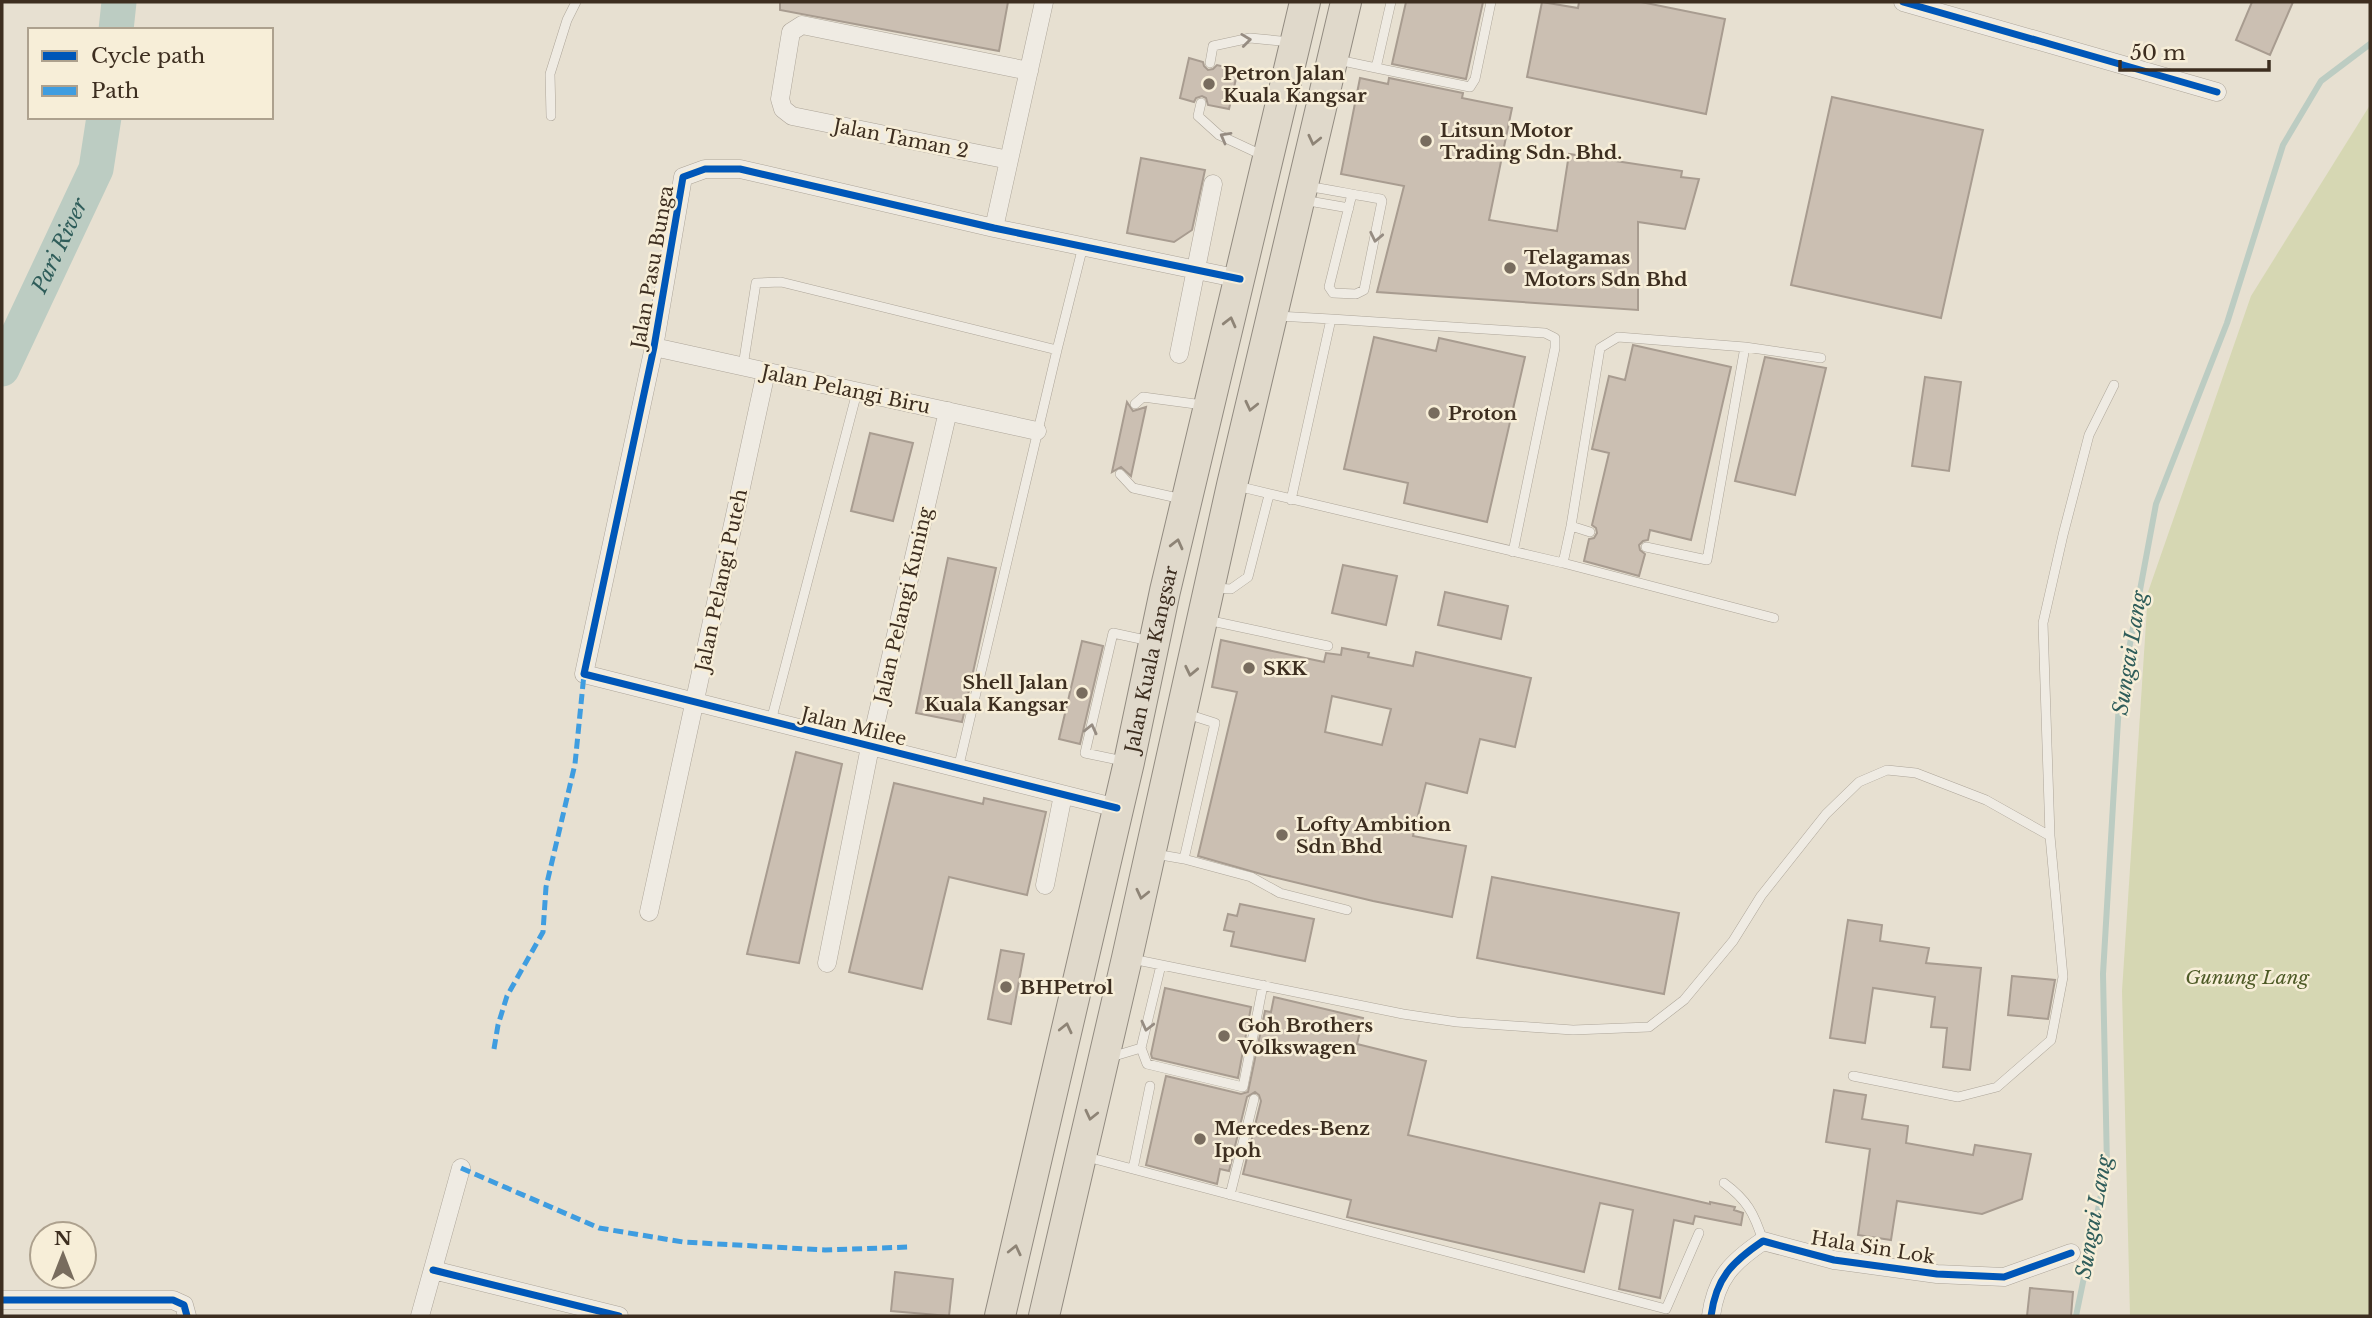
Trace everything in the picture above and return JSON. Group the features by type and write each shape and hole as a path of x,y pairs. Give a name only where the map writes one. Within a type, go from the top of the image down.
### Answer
{"highway":[{"name":"Jalan Kuala Kangsar","path":"1000,1316 1129,762 1165,592 1305,2"},
{"path":"1044,1316 1151,853 1232,485 1346,2"}],"street":[{"path":"994,228 1044,2"},
{"path":"1903,2 2217,92"},
{"name":"Jalan Taman 2","path":"1009,160 792,116 783,109 780,99 792,32 802,24 1029,71"},
{"name":"Jalan Pasu Bunga","path":"584,674 654,347 684,177 705,169 740,169 994,228 1241,279"},
{"path":"1179,354 1213,184"},
{"name":"Jalan Pelangi Biru","path":"654,347 1037,431"},
{"name":"Jalan Pelangi Puteh","path":"649,912 766,372"},
{"name":"Jalan Pelangi Kuning","path":"827,963 870,747 948,411"},
{"name":"Jalan Milee","path":"584,674 1117,808"},
{"path":"1045,885 1063,795"},
{"path":"420,1316 461,1168"},
{"path":"1711,1316 1714,1295 1736,1259 1763,1241"},
{"name":"Hala Sin Lok","path":"1763,1241 1834,1260 1937,1274 2004,1278 2071,1253"},
{"path":"433,1270 619,1315"},
{"path":"2,1300 173,1300 184,1305 187,1316"}],"lane":[{"path":"551,116 550,74 567,20 576,2"},
{"path":"1376,68 1391,2"},
{"path":"1333,59 1470,87 1475,79 1491,2"},
{"path":"1210,63 1213,46 1250,38 1296,42"},
{"path":"1201,103 1198,116 1219,135 1268,158"},
{"path":"1301,193 1352,194 1381,199 1383,204 1364,290 1356,294 1333,293 1329,287 1352,194"},
{"path":"1301,193 1349,208"},
{"path":"958,769 1083,246"},
{"path":"743,366 756,283 770,281 1057,350"},
{"path":"1272,316 1545,333 1555,338 1513,552"},
{"path":"1291,500 1331,319"},
{"path":"1563,563 1600,348 1618,337 1745,347 1821,358"},
{"path":"1646,547 1707,560 1745,347"},
{"path":"1853,1076 1958,1097 1997,1087 2051,1040 2063,977 2050,836 2043,623 2089,435 2114,385"},
{"path":"771,721 857,392"},
{"path":"1135,404 1143,397 1210,406"},
{"path":"1120,474 1133,488 1187,500"},
{"path":"1232,485 1563,563 1774,618"},
{"path":"1209,588 1231,589 1248,577 1269,495"},
{"path":"1571,526 1590,532"},
{"path":"1202,619 1328,646"},
{"path":"1129,762 1085,752 1113,633 1155,642"},
{"path":"1182,712 1216,723 1184,859"},
{"path":"1127,958 1404,1014 1457,1022 1573,1030 1649,1027 1684,1000 1733,941 1761,896 1826,814 1859,782 1887,770 1916,773 1986,800 2050,836"},
{"path":"1151,853 1251,877 1280,893 1347,910"},
{"path":"1161,965 1141,1048 1147,1064 1243,1087 1263,985"},
{"path":"1104,1060 1141,1048"},
{"path":"1133,1169 1150,1086"},
{"path":"1230,1195 1254,1099"},
{"path":"1082,1155 1666,1309 1699,1233"},
{"path":"1724,1183 1742,1196 1756,1218 1763,1241"}],"green space":[{"name":"Gunung Lang","path":"2370,105 2370,1316 2130,1316 2122,991 2148,592 2251,296"}],"building":[{"path":"780,2 1008,2 999,51 780,10"},
{"path":"1406,2 1483,2 1466,79 1392,64"},
{"path":"1542,2 1578,8 1579,2 1641,2 1725,19 1706,114 1527,77"},
{"path":"2252,2 2293,2 2270,55 2236,40"},
{"name":"Petron Jalan Kuala Kangsar","path":"1189,58 1203,62 1208,70 1217,65 1238,70 1229,109 1208,105 1206,98 1202,96 1194,102 1180,98"},
{"path":"1360,78 1388,84 1389,78 1463,93 1462,98 1512,108 1489,220 1557,231 1569,154 1682,171 1681,177 1699,179 1685,229 1638,222 1638,310 1377,292 1404,186 1341,174"},
{"path":"1832,97 1983,130 1941,318 1791,285"},
{"path":"1141,158 1205,170 1192,230 1174,242 1127,233"},
{"name":"Proton","path":"1374,337 1436,351 1439,338 1525,357 1487,522 1404,503 1408,483 1344,469"},
{"path":"1633,345 1731,367 1691,540 1650,530 1648,540 1639,545 1645,554 1639,576 1584,561 1589,539 1594,538 1597,533 1592,525 1609,453 1592,449 1609,376 1625,380"},
{"path":"1765,357 1826,368 1795,495 1735,481"},
{"path":"1925,377 1961,382 1949,471 1912,466"},
{"path":"1127,402 1133,411 1146,407 1131,476 1121,467 1112,472"},
{"path":"870,433 913,443 893,521 851,511"},
{"path":"948,558 996,568 962,722 916,713"},
{"path":"1343,565 1397,576 1386,625 1332,613"},
{"path":"1445,592 1508,606 1501,639 1438,625"},
{"path":"1221,640 1324,662 1326,653 1341,655 1342,648 1369,653 1368,657 1413,666 1416,652 1531,678 1515,747 1480,739 1467,793 1426,783 1413,836 1466,846 1452,917 1373,901 1198,856 1237,692 1212,687","holes":["1332,696 1391,709 1382,745 1325,732"]},
{"name":"Shell Jalan Kuala Kangsar","path":"1082,641 1103,646 1080,744 1059,739"},
{"path":"796,752 842,764 799,963 747,954"},
{"path":"894,783 983,804 984,798 1046,812 1027,895 949,877 922,989 849,972"},
{"path":"1492,877 1679,913 1664,994 1477,958"},
{"path":"1240,904 1314,919 1305,961 1231,946 1234,932 1224,930 1228,914 1237,916"},
{"path":"1848,920 1882,925 1880,941 1929,948 1926,963 1981,968 1970,1070 1943,1067 1947,1028 1931,1027 1935,997 1873,988 1865,1043 1830,1038"},
{"name":"BHPetrol","path":"1001,950 1024,954 1011,1024 988,1019"},
{"path":"2012,976 2055,980 2048,1019 2008,1015"},
{"path":"1165,988 1251,1007 1238,1078 1152,1058"},
{"path":"1274,997 1363,1018 1357,1044 1426,1061 1408,1135 1710,1204 1735,1207 1734,1210 1743,1213 1741,1225 1695,1216 1693,1224 1674,1220 1660,1298 1619,1289 1633,1210 1600,1203 1584,1272 1347,1217 1351,1200 1243,1174 1261,1101 1255,1092 1247,1097 1229,1171 1220,1169 1217,1184 1146,1165 1166,1076 1241,1094 1248,1092 1265,1011 1271,1012"},
{"path":"1834,1090 1866,1095 1862,1119 1908,1126 1906,1143 1973,1155 1975,1145 2031,1154 2022,1199 1982,1214 1897,1201 1891,1240 1858,1235 1870,1149 1826,1142"},
{"path":"895,1272 953,1279 949,1316 891,1311"},
{"path":"2030,1288 2073,1292 2071,1316 2027,1316"}],"waterway":[{"name":"Pari River","path":"116,28 119,2"},
{"name":"Sungai Lang","path":"2076,1316 2107,1166 2103,974 2119,703 2156,504 2227,323 2283,145 2321,81 2370,44"},
{"name":"Pari River","path":"2,369 96,169 104,119"}],"marked path":[{"path":"494,1049 507,996 543,932 546,887 575,764 584,674"},
{"path":"461,1168 599,1228 683,1242 825,1250 909,1247"}],"cycle path":[{"path":"1903,2 2217,92"},
{"path":"1117,808 584,674 654,347 683,177 705,169 740,169 994,228 1240,279"},
{"path":"1711,1316 1717,1291 1727,1272 1742,1256 1763,1241 1834,1260 1937,1274 2004,1277 2071,1253"},
{"path":"433,1270 619,1316"},
{"path":"2,1300 173,1300 184,1305 187,1316"}],"place":[{"name":"Petron Jalan Kuala Kangsar","path":"1209,84"},
{"name":"Litsun Motor Trading Sdn. Bhd.","path":"1426,141"},
{"name":"Telagamas Motors Sdn Bhd","path":"1510,268"},
{"name":"Proton","path":"1434,413"},
{"name":"SKK","path":"1249,668"},
{"name":"Shell Jalan Kuala Kangsar","path":"1082,693"},
{"name":"Lofty Ambition Sdn Bhd","path":"1282,835"},
{"name":"BHPetrol","path":"1006,987"},
{"name":"Goh Brothers Volkswagen","path":"1224,1036"},
{"name":"Mercedes-Benz Ipoh","path":"1200,1139"}]}
